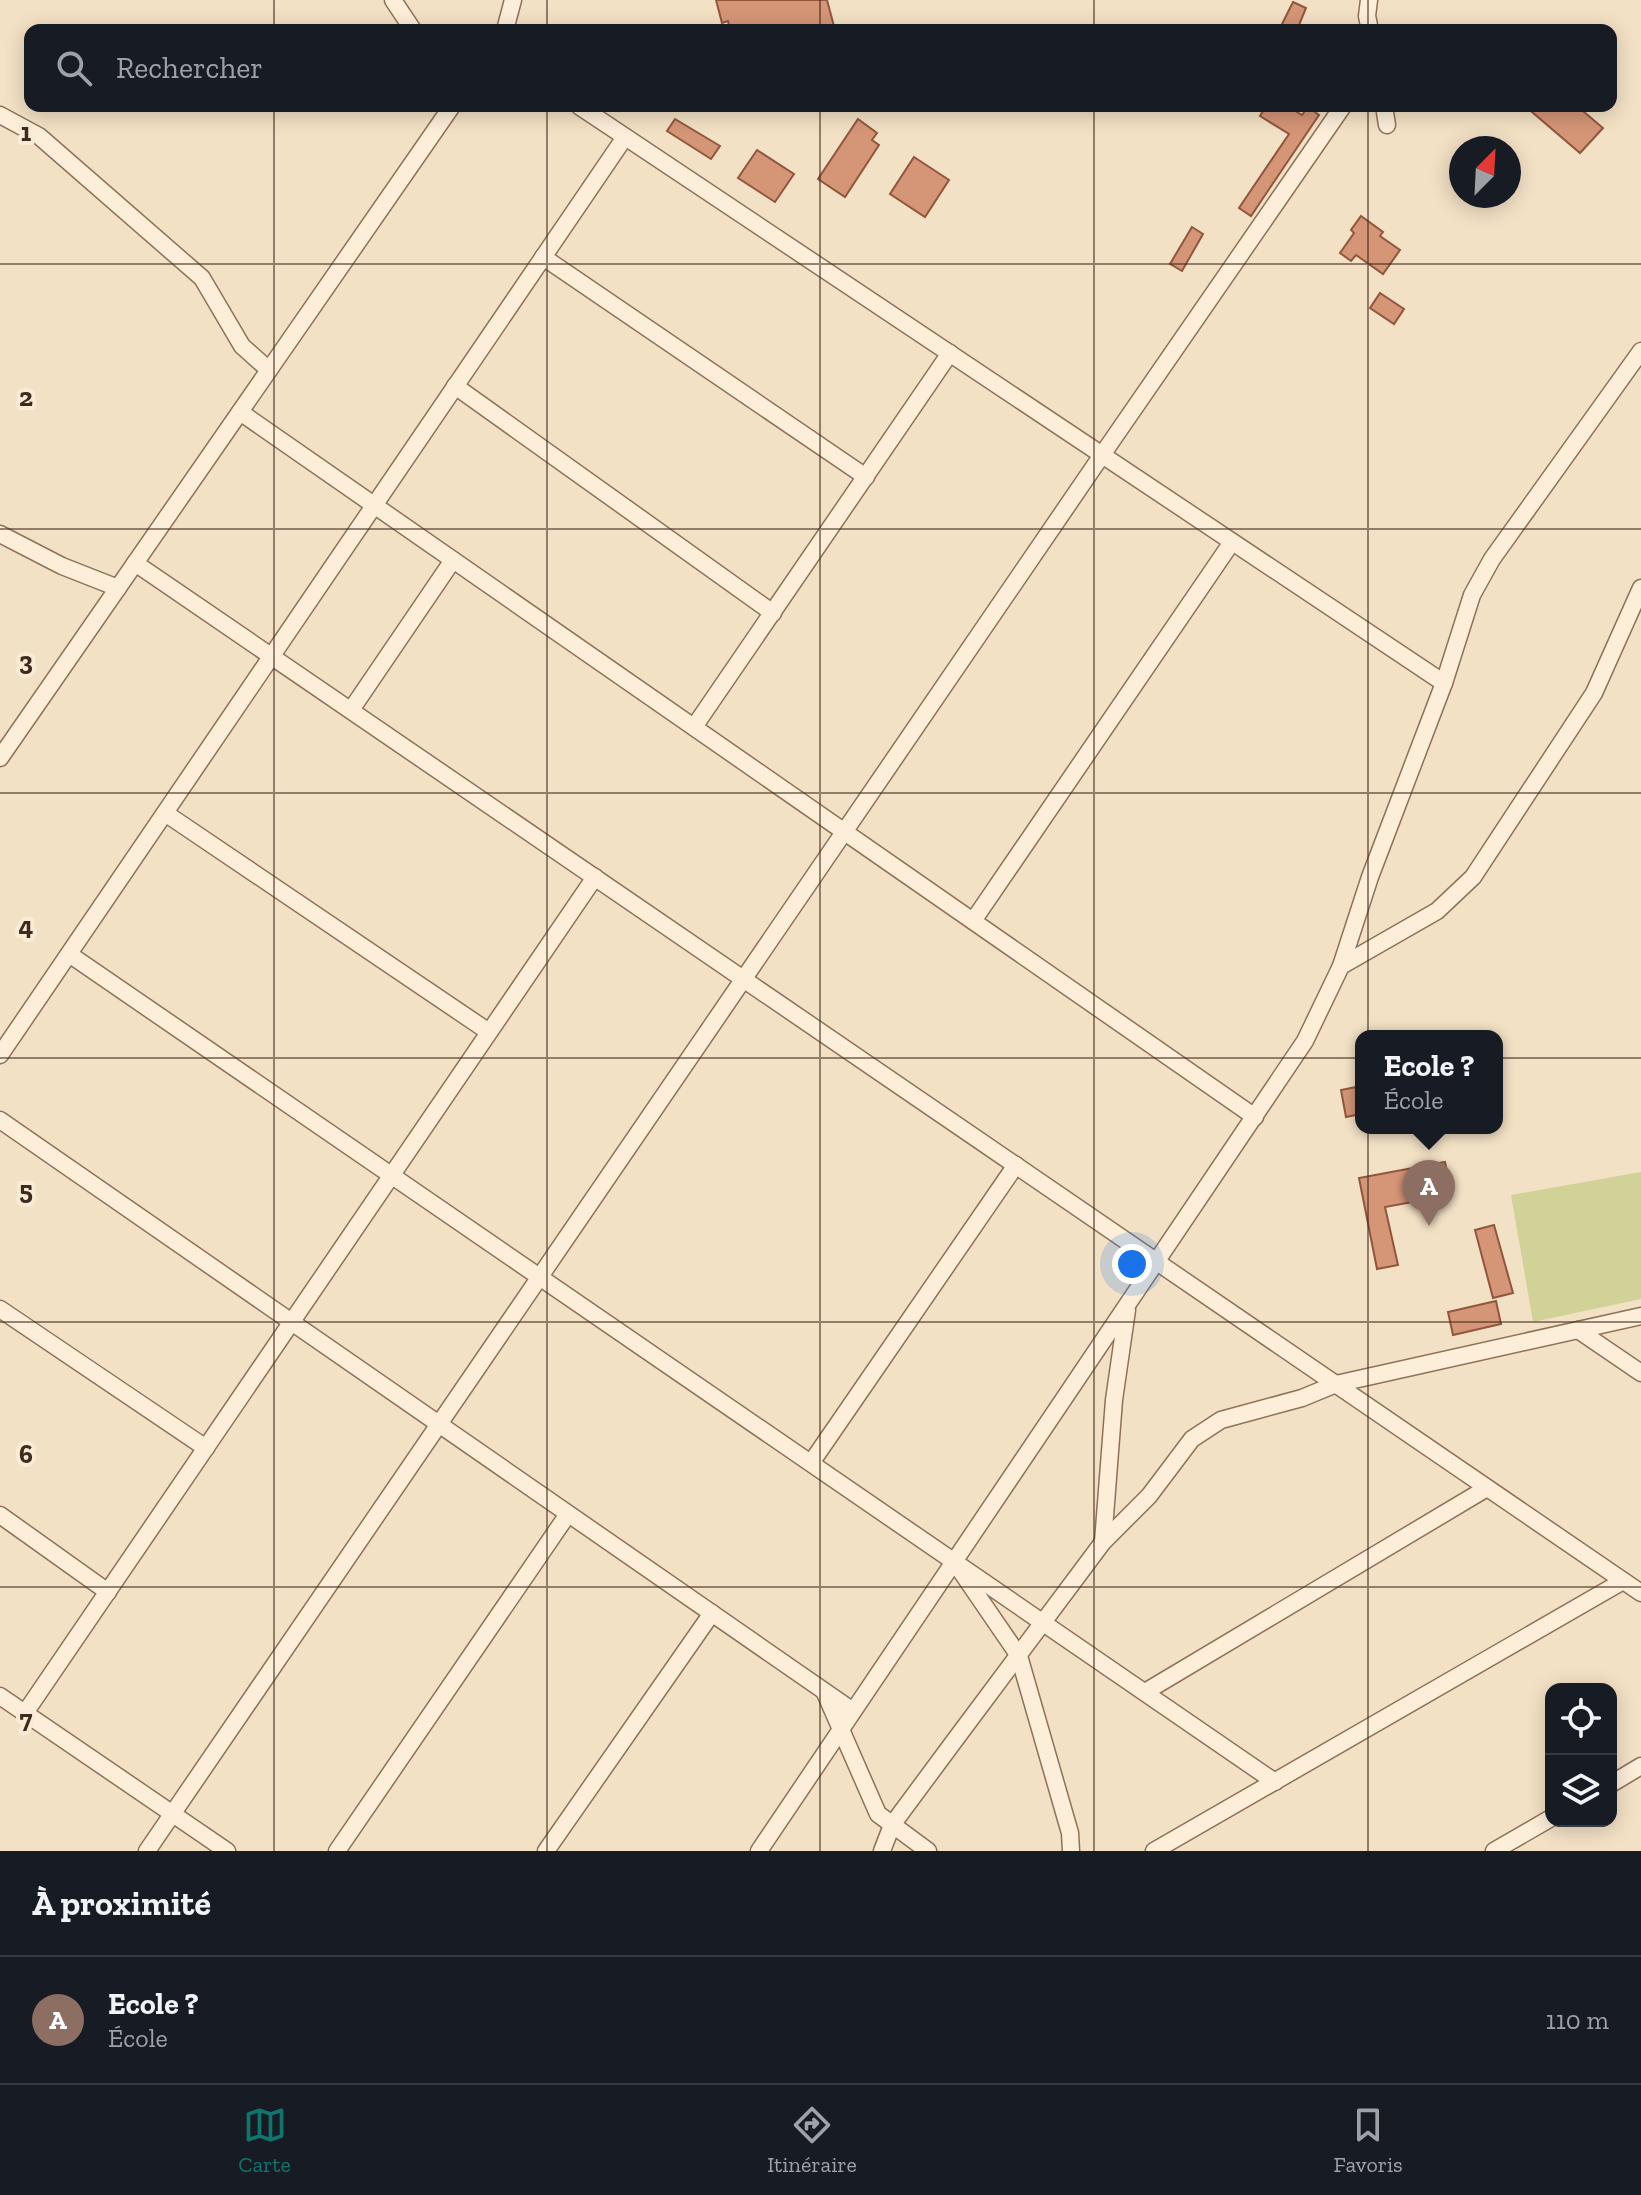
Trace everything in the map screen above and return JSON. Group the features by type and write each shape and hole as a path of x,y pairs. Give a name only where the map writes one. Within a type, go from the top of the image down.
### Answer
{"street":[{"path":"393,0 409,24"},
{"path":"507,24 513,0"},
{"path":"1369,0 1369,24"},
{"path":"0,758 448,112"},
{"path":"588,112 1444,683"},
{"path":"147,1851 1339,112"},
{"path":"1385,112 1387,125"},
{"path":"0,115 39,136 202,278 242,346 269,370"},
{"path":"0,1055 625,137"},
{"path":"543,257 866,477"},
{"path":"759,1851 1305,1041 1341,966 1370,877 1444,683 1472,595 1492,559 1641,351"},
{"path":"694,727 950,353"},
{"path":"455,386 773,613"},
{"path":"240,412 1255,1117"},
{"path":"0,534 62,566 118,588"},
{"path":"973,921 1232,542"},
{"path":"351,710 453,560"},
{"path":"135,563 1641,1593"},
{"path":"1341,966 1437,911 1473,877 1594,693 1641,588"},
{"path":"165,813 489,1032"},
{"path":"25,1713 595,877"},
{"path":"69,954 1275,1782"},
{"path":"0,1120 853,1711"},
{"path":"811,1463 1016,1165"},
{"path":"1103,1542 1114,1400 1128,1305"},
{"path":"0,1309 206,1448"},
{"path":"882,1851 892,1825 1103,1542 1149,1496 1192,1439 1221,1420 1302,1398 1336,1384 1641,1316"},
{"path":"1578,1330 1641,1373"},
{"path":"1145,1692 1487,1488"},
{"path":"337,1851 568,1514"},
{"path":"0,1515 108,1592"},
{"path":"954,1562 1019,1656 1070,1833 1071,1851"},
{"path":"1154,1851 1623,1581"},
{"path":"546,1851 712,1613"},
{"path":"824,1691 878,1814 928,1851"},
{"path":"0,1696 227,1851"},
{"path":"1617,1780 1641,1766"},
{"path":"1494,1851 1545,1821"}],"green space":[{"path":"1641,1172 1641,1299 1533,1322 1511,1195"}],"building":[{"path":"716,0 827,0 833,24 729,24 728,21 722,23"},
{"path":"1293,2 1306,8 1299,24 1282,24"},
{"path":"1262,112 1297,112 1302,115 1304,112 1315,112 1319,115 1251,216 1239,208 1289,134 1260,116"},
{"path":"1532,112 1584,112 1603,128 1580,153"},
{"path":"675,119 720,146 711,159 667,131"},
{"path":"858,119 877,133 872,140 879,145 845,197 818,179"},
{"path":"757,150 794,174 775,202 738,178"},
{"path":"914,157 949,180 925,217 890,194"},
{"path":"1361,216 1383,232 1380,236 1400,250 1383,274 1356,255 1351,261 1340,253"},
{"path":"1192,227 1203,234 1182,271 1170,264"},
{"path":"1380,293 1404,309 1394,324 1370,308"},
{"path":"1355,1087 1355,1115 1346,1117 1341,1090"},
{"path":"1445,1162 1451,1195 1385,1207 1398,1265 1377,1269 1359,1178"},
{"path":"1494,1225 1513,1293 1493,1298 1475,1230"},
{"path":"1496,1301 1501,1324 1453,1335 1448,1312"}],"place":[{"name":"Ecole ?","path":"1429,1226"}]}
